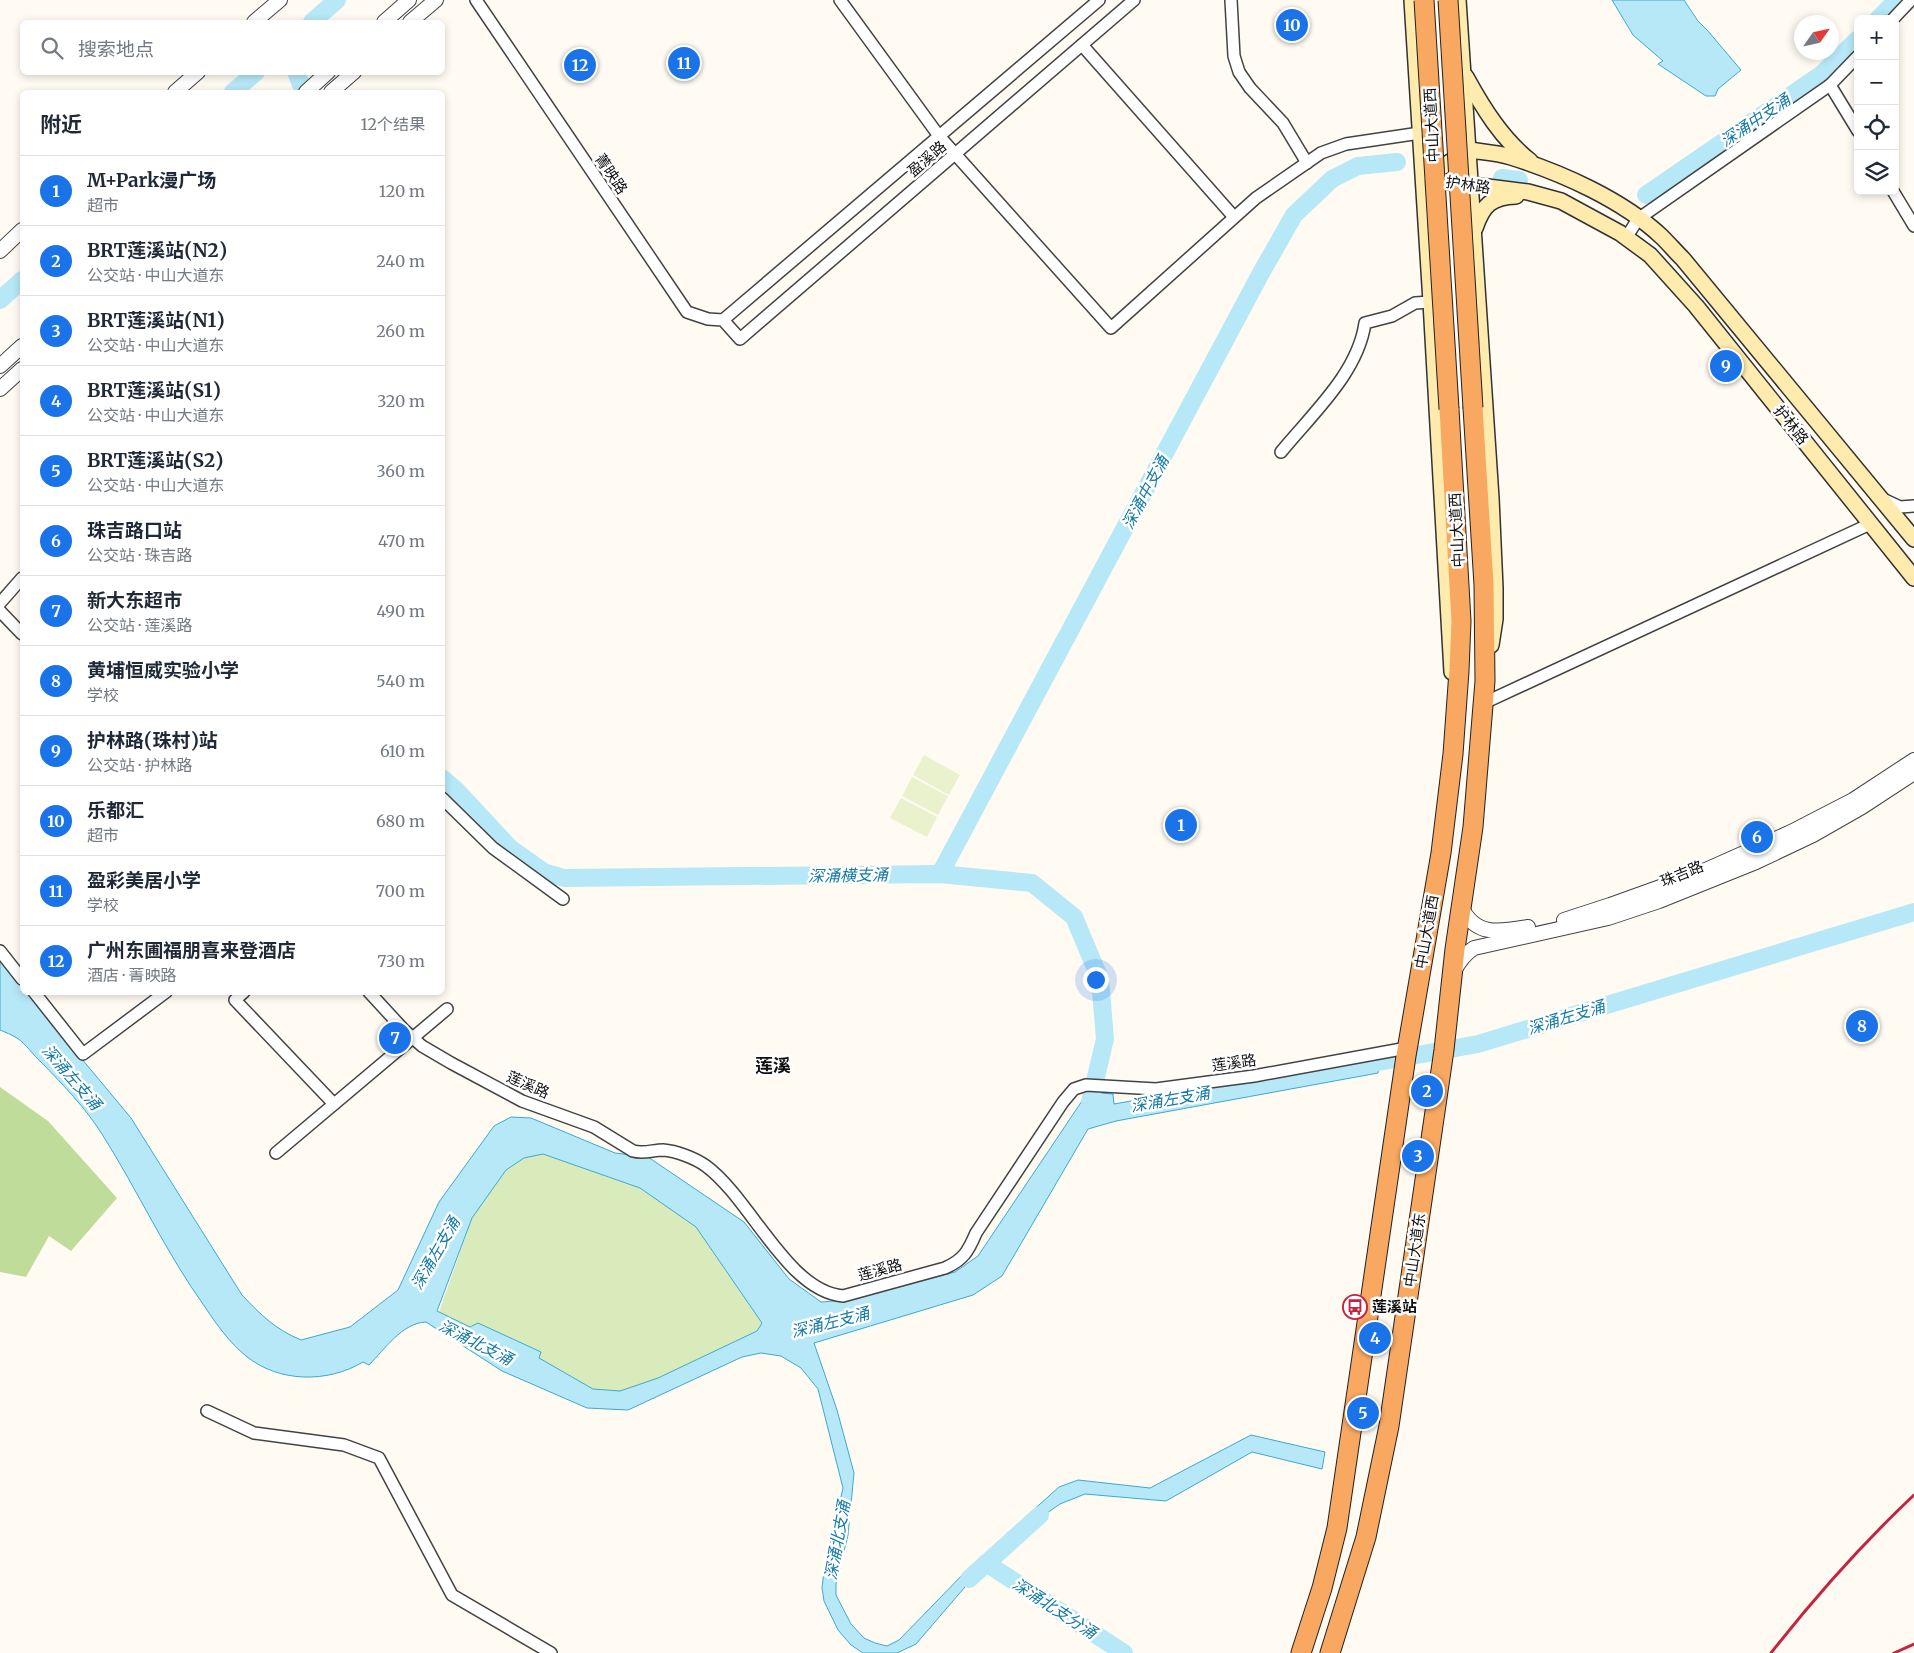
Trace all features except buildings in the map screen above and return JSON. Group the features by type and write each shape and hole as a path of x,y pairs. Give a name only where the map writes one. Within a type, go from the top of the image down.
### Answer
{"highway":[{"name":"中山大道西","path":"1407,1052 1441,852 1455,722 1461,621 1450,409 1424,0"},
{"name":"中山大道西","path":"1444,1050 1461,907 1473,827 1485,680 1484,585 1448,0"},
{"name":"中山大道东","path":"1330,1653 1366,1537 1383,1460 1397,1378 1444,1050"},
{"path":"1301,1653 1334,1544 1407,1052"}],"main road":[{"path":"1412,0 1455,722"},
{"path":"1458,0 1472,186 1495,588 1495,619 1485,680"},
{"path":"1414,44 1427,62 1442,66 1454,58 1462,46"},
{"path":"1463,71 1491,118 1519,153 1537,167"},
{"name":"护林路","path":"1423,179 1469,150 1509,157 1566,178 1600,195 1638,219 1661,236 1683,259 1914,539"},
{"name":"护林路","path":"1423,179 1536,194 1561,200 1586,213 1650,255 1690,299 1914,578"},
{"path":"1474,232 1482,211 1494,200 1504,197 1536,194"}],"street":[{"path":"256,20 280,0"},
{"path":"386,20 410,0"},
{"path":"412,20 436,0"},
{"name":"菁映路","path":"476,0 687,312 708,319 723,320"},
{"path":"840,0 939,136 1111,328 1256,198 1321,153 1346,144 1420,133"},
{"name":"盈溪路","path":"1099,0 723,320 740,339 1134,0"},
{"path":"1230,0 1234,56 1239,72 1250,88 1283,122 1307,163"},
{"path":"1898,15 1911,5"},
{"path":"1082,45 1234,217"},
{"path":"1626,238 1638,219 1830,85 1854,60"},
{"path":"177,90 195,75"},
{"path":"308,90 326,75"},
{"path":"330,75 334,90 351,75"},
{"path":"1830,85 1854,125"},
{"path":"1896,195 1914,226"},
{"path":"0,251 20,232"},
{"path":"1281,452 1339,382 1354,360 1363,339 1365,323 1392,316 1416,303 1431,302"},
{"path":"0,366 20,348"},
{"path":"0,389 20,371"},
{"path":"1880,498 1900,507 1914,506"},
{"path":"1484,703 1870,524"},
{"path":"0,603 20,580"},
{"path":"0,611 20,632"},
{"name":"珠吉路","path":"1461,907 1471,923 1482,929 1495,931 1542,925 1601,908 1699,873 1791,832 1853,800 1914,760"},
{"name":"珠吉路","path":"1453,972 1461,960 1474,948 1608,918 1659,901 1756,862 1838,821 1914,773"},
{"path":"445,801 493,848 563,899"},
{"path":"0,951 20,976"},
{"path":"36,995 83,1054 162,995"},
{"path":"241,995 235,1000 334,1104"},
{"name":"莲溪路","path":"371,995 422,1046 522,1101 594,1127 633,1151 672,1151 706,1166 749,1211 772,1244 793,1269 815,1287 843,1296 945,1268 956,1263 969,1251 976,1233 1074,1089 1086,1084 1156,1089 1407,1052"},
{"path":"276,1153 447,1009"},
{"path":"207,1411 254,1433 344,1445 380,1458 452,1595 551,1653"}],"green space":[{"path":"924,755 960,775 949,795 913,775"},
{"path":"912,777 948,796 938,815 902,796"},
{"path":"901,798 937,817 927,837 890,818"},
{"path":"0,1087 48,1121 117,1198 71,1251 49,1236 26,1277 0,1272"},
{"path":"543,1154 640,1188 696,1227 762,1323 757,1331 658,1378 620,1391 593,1389 539,1358 541,1352 478,1323 470,1327 439,1312 472,1218 506,1170 524,1158"}],"water":[{"path":"1612,0 1684,0 1698,21 1741,70 1718,89 1715,96 1706,96 1658,64 1663,61 1633,35"},
{"path":"0,959 20,984 20,995 29,995 131,1118 242,1295 269,1321 301,1340 350,1327 398,1290 439,1202 494,1126 511,1117 531,1118 615,1153 648,1157 744,1222 789,1279 821,1302 849,1300 955,1272 978,1256 1088,1092 1113,1094 1114,1104 1380,1057 1378,1073 1116,1121 1088,1129 1002,1276 973,1295 814,1343 837,1410 854,1473 848,1535 836,1584 836,1595 851,1624 864,1638 887,1646 899,1640 971,1566 1059,1487 1078,1480 1150,1488 1251,1435 1325,1452 1322,1469 1252,1452 1166,1501 1085,1494 1060,1504 1001,1545 916,1644 897,1653 863,1653 851,1645 838,1630 824,1601 822,1588 824,1571 843,1488 818,1389 801,1368 781,1356 761,1353 742,1357 628,1410 587,1408 502,1371 426,1322 417,1323 409,1327 394,1338 369,1365 363,1362 335,1374 304,1377 273,1371 259,1365 240,1351 214,1320 165,1244 128,1177 95,1124 66,1088 15,1037 0,1030","holes":["543,1154 640,1188 696,1227 762,1323 757,1331 658,1378 620,1391 593,1389 539,1358 541,1352 478,1323 470,1327 437,1311 472,1218 506,1170 524,1158"]}],"waterway":[{"path":"314,20 337,0"},
{"name":"深涌中支涌","path":"1882,15 1897,0"},
{"name":"深涌中支涌","path":"1646,195 1822,74 1854,43"},
{"path":"235,90 253,75"},
{"name":"深涌横支涌","path":"297,75 303,90"},
{"name":"深涌中支涌","path":"940,874 1261,273 1294,215 1332,179 1358,166 1397,162"},
{"name":"深涌中支涌","path":"1502,178 1519,180"},
{"path":"0,300 20,282"},
{"name":"深涌横支涌","path":"445,781 510,848 544,872 564,878 940,874 1032,883 1074,917 1100,979 1105,1039 1090,1102"},
{"name":"深涌左支涌","path":"1356,1066 1478,1044 1914,912"},
{"name":"深涌北支涌","path":"969,1579 1040,1515"},
{"name":"深涌北支分涌","path":"986,1563 1124,1653"}],"railway":[{"path":"1771,1653 1840,1571 1914,1495"},
{"path":"1894,1653 1914,1644"}],"place":[{"name":"乐都汇","path":"1292,25"},
{"name":"盈彩美居小学","path":"684,63"},
{"name":"广州东圃福朋喜来登酒店","path":"580,65"},
{"name":"护林路(珠村)站","path":"1726,366"},
{"name":"M+Park漫广场","path":"1181,825"},
{"name":"珠吉路口站","path":"1757,837"},
{"name":"黄埔恒威实验小学","path":"1862,1026"},
{"name":"新大东超市","path":"395,1038"},
{"name":"BRT莲溪站(N2)","path":"1427,1091"},
{"name":"BRT莲溪站(N1)","path":"1418,1156"},
{"name":"莲溪站","path":"1355,1307"},
{"name":"BRT莲溪站(S1)","path":"1375,1338"},
{"name":"BRT莲溪站(S2)","path":"1363,1413"}],"district":[{"name":"莲溪","path":"773,1066"}]}
